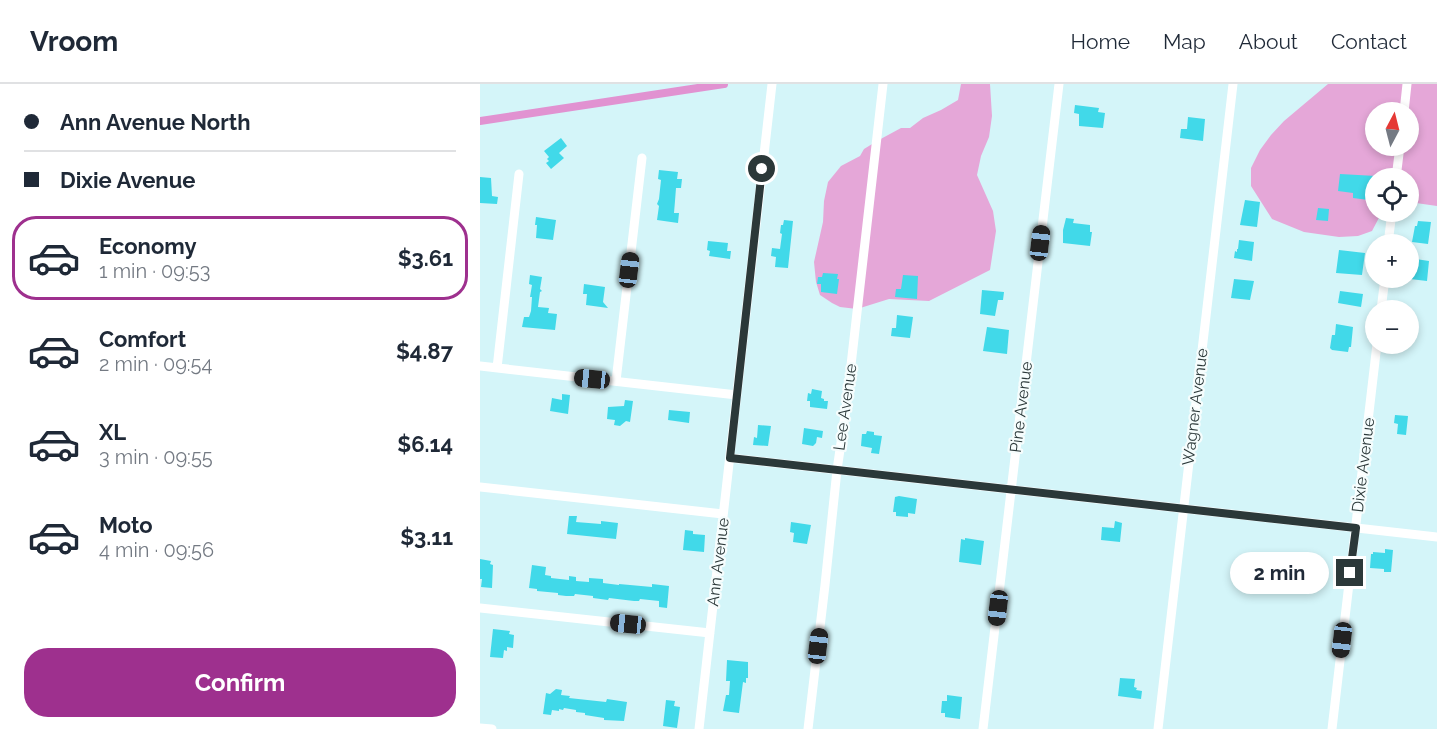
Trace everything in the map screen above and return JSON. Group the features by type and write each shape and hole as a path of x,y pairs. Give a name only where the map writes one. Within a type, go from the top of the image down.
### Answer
{"street":[{"name":"Ann Avenue","path":"699,729 772,84"},
{"name":"Lee Avenue","path":"808,729 883,84"},
{"name":"Pine Avenue","path":"983,729 1059,84"},
{"name":"Wagner Avenue","path":"1158,729 1233,84"},
{"path":"1405,102 1407,84"},
{"path":"616,381 642,158"},
{"path":"497,368 519,174"},
{"name":"Dixie Avenue","path":"1332,729 1376,354"},
{"path":"480,366 737,395"},
{"path":"730,458 1437,537"},
{"path":"480,487 723,514"},
{"path":"480,608 710,633"},
{"path":"480,728 492,729"}],"shaded area":[{"path":"961,84 990,84 992,116 989,137 981,156 977,175 993,211 996,231 990,270 929,301 889,299 857,309 840,307 832,303 820,295 814,262 823,222 828,182 841,166 860,156 864,149 901,128 910,128 923,118 958,100"},
{"path":"1328,84 1437,84 1437,206 1419,203 1419,168 1365,168 1365,222 1377,222 1372,231 1358,236 1339,237 1304,232 1272,219 1251,186 1251,168 1271,135"}],"building":[{"path":"1075,105 1099,108 1098,112 1105,113 1103,128 1079,126 1079,114 1074,113"},
{"path":"1188,117 1205,119 1203,141 1180,138 1181,129 1187,129"},
{"path":"561,138 567,146 559,153 564,158 551,169 546,163 549,157 544,151"},
{"path":"659,170 678,172 677,179 682,179 681,188 676,188 674,213 679,213 678,223 657,220 661,180 658,179"},
{"path":"1340,174 1365,175 1365,200 1353,198 1353,193 1338,191"},
{"path":"480,177 491,178 492,196 498,197 497,204 480,203"},
{"path":"1245,200 1260,202 1257,227 1240,225"},
{"path":"1318,208 1329,209 1328,221 1316,220"},
{"path":"536,217 556,220 553,240 536,238"},
{"path":"1066,218 1074,219 1073,223 1090,225 1090,232 1092,232 1090,246 1063,243"},
{"path":"784,220 793,221 788,268 775,267 776,257 771,256 772,248 780,249 781,225"},
{"path":"1419,221 1431,222 1428,244 1419,243 1419,234 1414,234 1415,226"},
{"path":"1239,240 1254,242 1252,261 1234,258"},
{"path":"708,241 728,243 727,251 731,251 730,259 709,256"},
{"path":"1339,250 1365,253 1362,275 1336,273"},
{"path":"1419,260 1429,261 1427,281 1419,280"},
{"path":"823,273 838,274 837,294 821,292 821,284 817,284 818,277 822,277"},
{"path":"530,275 542,277 540,289 542,291 538,307 549,308 548,313 557,314 555,330 522,327 524,317 529,317 531,311"},
{"path":"903,275 918,276 917,299 895,297 896,289 901,289"},
{"path":"1234,279 1254,281 1250,300 1231,298"},
{"path":"584,284 605,287 603,302 608,308 586,305 587,294 583,294"},
{"path":"982,290 1004,292 1003,300 998,300 995,316 980,314"},
{"path":"1340,291 1363,294 1361,307 1338,303"},
{"path":"897,315 913,317 910,338 891,336 892,328 896,328"},
{"path":"1336,324 1353,327 1351,347 1348,352 1330,348"},
{"path":"987,327 1009,330 1007,354 983,351"},
{"path":"812,389 822,391 821,398 828,401 827,409 810,407 810,401 807,401 808,393 811,394"},
{"path":"562,394 570,395 568,414 550,411 552,398 562,400"},
{"path":"625,400 633,401 630,422 626,421 620,426 614,425 615,420 607,419 608,407 624,406"},
{"path":"669,410 690,412 689,423 668,420"},
{"path":"1395,415 1408,416 1406,435 1397,434 1398,424 1394,423"},
{"path":"758,425 771,426 768,446 753,445 754,437 757,438"},
{"path":"804,428 823,431 822,438 817,437 813,446 802,444"},
{"path":"867,431 882,436 879,454 871,453 872,448 861,446 862,434 866,434"},
{"path":"895,497 917,499 915,514 908,513 908,517 896,516 896,512 893,512"},
{"path":"569,516 577,516 576,522 618,523 616,539 567,534"},
{"path":"1115,521 1122,523 1120,542 1101,540 1102,527 1114,528"},
{"path":"791,522 811,525 807,544 793,542 794,533 790,532"},
{"path":"685,530 693,531 693,534 705,535 704,552 683,550"},
{"path":"965,538 984,541 981,565 959,562 961,539 965,540"},
{"path":"1385,549 1393,550 1391,572 1370,568 1371,554 1373,552 1385,553"},
{"path":"480,559 491,561 490,564 493,565 492,588 481,587"},
{"path":"532,565 546,567 545,575 551,578 569,580 569,576 576,577 576,581 589,582 589,578 603,579 603,583 619,585 669,586 667,608 659,607 659,601 609,598 608,600 593,598 593,596 575,594 566,596 537,591 537,589 529,588"},
{"path":"493,629 510,631 509,634 514,635 513,648 507,647 507,651 504,650 503,658 490,657"},
{"path":"727,660 748,662 748,678 746,678 746,683 743,682 739,713 723,711 726,695 729,695 730,681 726,681"},
{"path":"1120,678 1135,679 1134,687 1142,691 1141,699 1118,696"},
{"path":"556,689 562,690 561,695 570,696 569,698 627,702 624,721 604,720 604,718 564,708 559,711 552,710 551,715 543,714 546,693 550,694"},
{"path":"947,695 962,697 960,719 945,717 945,713 941,713 942,701 947,701"},
{"path":"666,700 675,701 674,706 680,707 677,728 663,726"}],"waterway":[{"path":"480,121 724,84"}],"route":[{"path":"762,169 730,458 1356,528 1350,573"}]}
